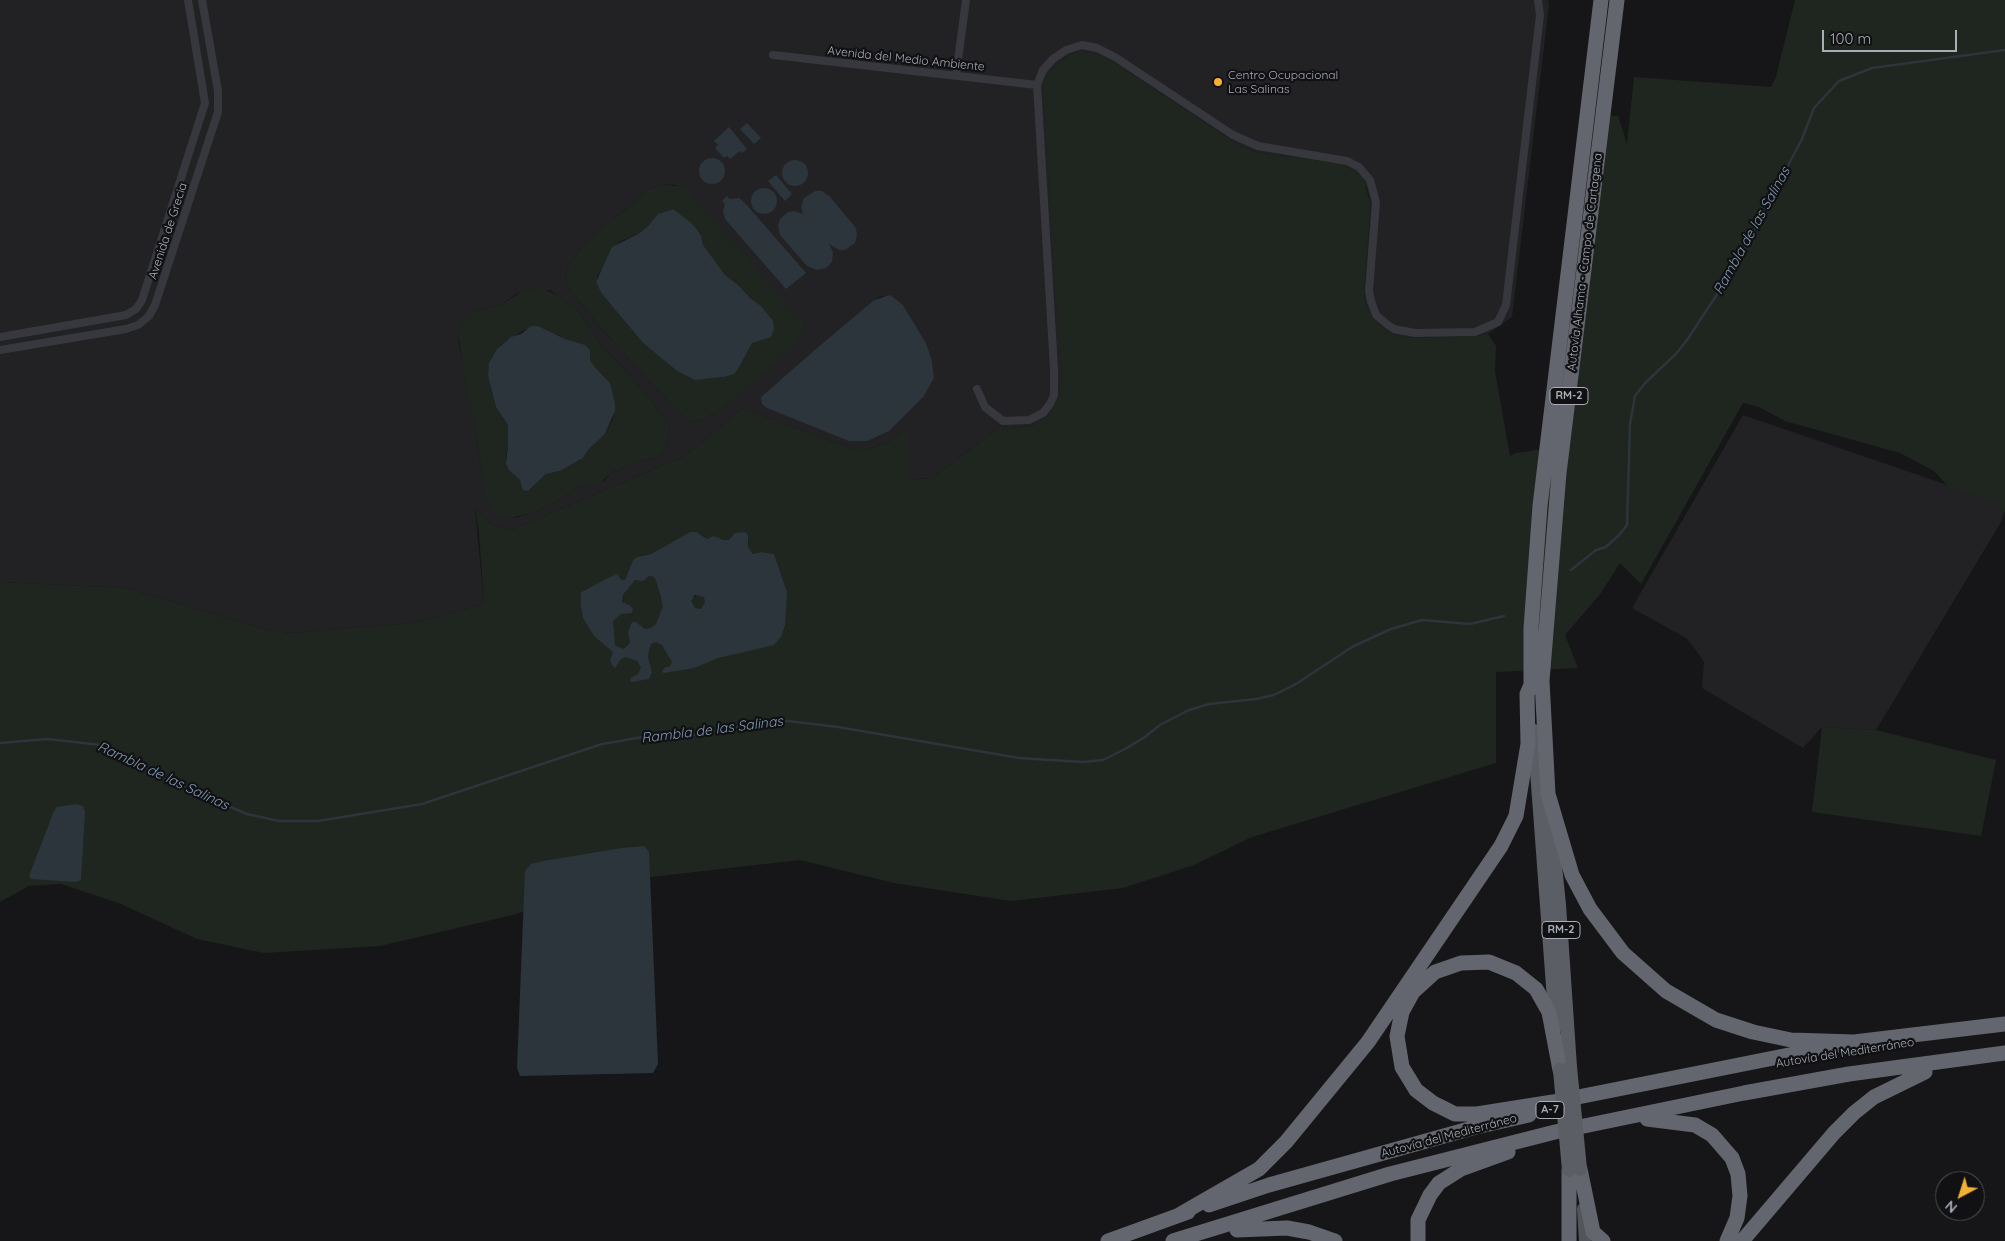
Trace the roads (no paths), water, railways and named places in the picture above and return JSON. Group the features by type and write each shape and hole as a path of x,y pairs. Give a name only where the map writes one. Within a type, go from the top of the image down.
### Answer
{"highway":[{"name":"Autovía Alhama - Campo de Cartagena","path":"1179,1215 1259,1169 1286,1142 1368,1042 1501,846 1516,816 1528,744 1527,694 1530,685 1531,628 1540,506 1601,0"},
{"name":"Autovía Alhama - Campo de Cartagena","path":"1617,0 1559,473 1542,681 1548,794 1572,875 1590,910 1623,953 1666,991 1716,1020 1753,1032 1791,1040 1854,1042"},
{"name":"RM-2","path":"1530,685 1575,1170"},
{"name":"RM-2","path":"1548,794 1559,905 1565,1068"},
{"path":"1565,1068 1549,1012 1536,989 1516,973 1488,962 1461,963 1435,972 1413,992 1402,1012 1397,1036 1402,1067 1416,1090 1432,1104 1455,1114 1477,1114 1553,1102 1854,1042 2005,1024"},
{"name":"Autovía del Mediterráneo","path":"1108,1241 1179,1215 1269,1186 1476,1127 1593,1100 1797,1060 2005,1030"},
{"name":"Autovía del Mediterráneo","path":"1173,1241 1390,1174 1555,1132 1715,1099 1850,1074 2005,1053"},
{"path":"1201,1241 1468,1161 1647,1119 1722,1104 2005,1061"},
{"path":"1742,1241 1854,1113 1874,1097 1925,1072"},
{"path":"1647,1119 1695,1125 1712,1135 1732,1158 1738,1174 1740,1196 1737,1218 1726,1241"},
{"path":"1418,1241 1418,1220 1430,1195 1439,1183 1462,1169 1508,1152"},
{"path":"1569,1241 1575,1170"},
{"path":"1575,1170 1593,1232 1603,1241"},
{"path":"1237,1230 1287,1228 1309,1232 1335,1241"}],"main road":[{"path":"1575,1170 1577,1241"},
{"path":"1575,1170 1585,1241"}],"street":[{"name":"Avenida de Grecia","path":"0,337 126,315 136,309 142,300 205,103 188,0"},
{"name":"Avenida de Grecia","path":"0,350 126,329 138,325 149,316 155,305 218,112 218,91 202,0"},
{"path":"956,75 966,0"},
{"path":"977,389 985,407 1003,421 1029,420 1043,413 1054,396 1054,359 1037,85 1043,70 1061,53 1082,46 1089,46 1115,57 1233,135 1258,146 1347,162 1359,167 1370,180 1376,202 1369,291 1376,315 1380,320 1394,329 1404,332 1475,332 1498,322 1506,305 1540,14 1538,0"},
{"name":"Avenida del Medio Ambiente","path":"773,55 1037,85"}],"waterway":[{"name":"Rambla de las Salinas","path":"1571,570 1596,550 1606,547 1627,525 1630,424 1635,396 1645,383 1676,354 1687,340 1733,270 1802,139 1814,108 1839,81 1872,68 2005,50"},
{"name":"Rambla de las Salinas","path":"0,743 48,739 101,745 132,759 165,779 247,814 279,821 318,821 422,804 602,744 643,737 665,738 692,735 779,720 838,727 1019,758 1083,762 1103,760 1145,737 1160,725 1189,710 1209,704 1274,695 1296,684 1352,647 1391,629 1422,620 1470,624 1504,616"}],"place":[{"name":"Centro Ocupacional Las Salinas","path":"1218,82"}]}
